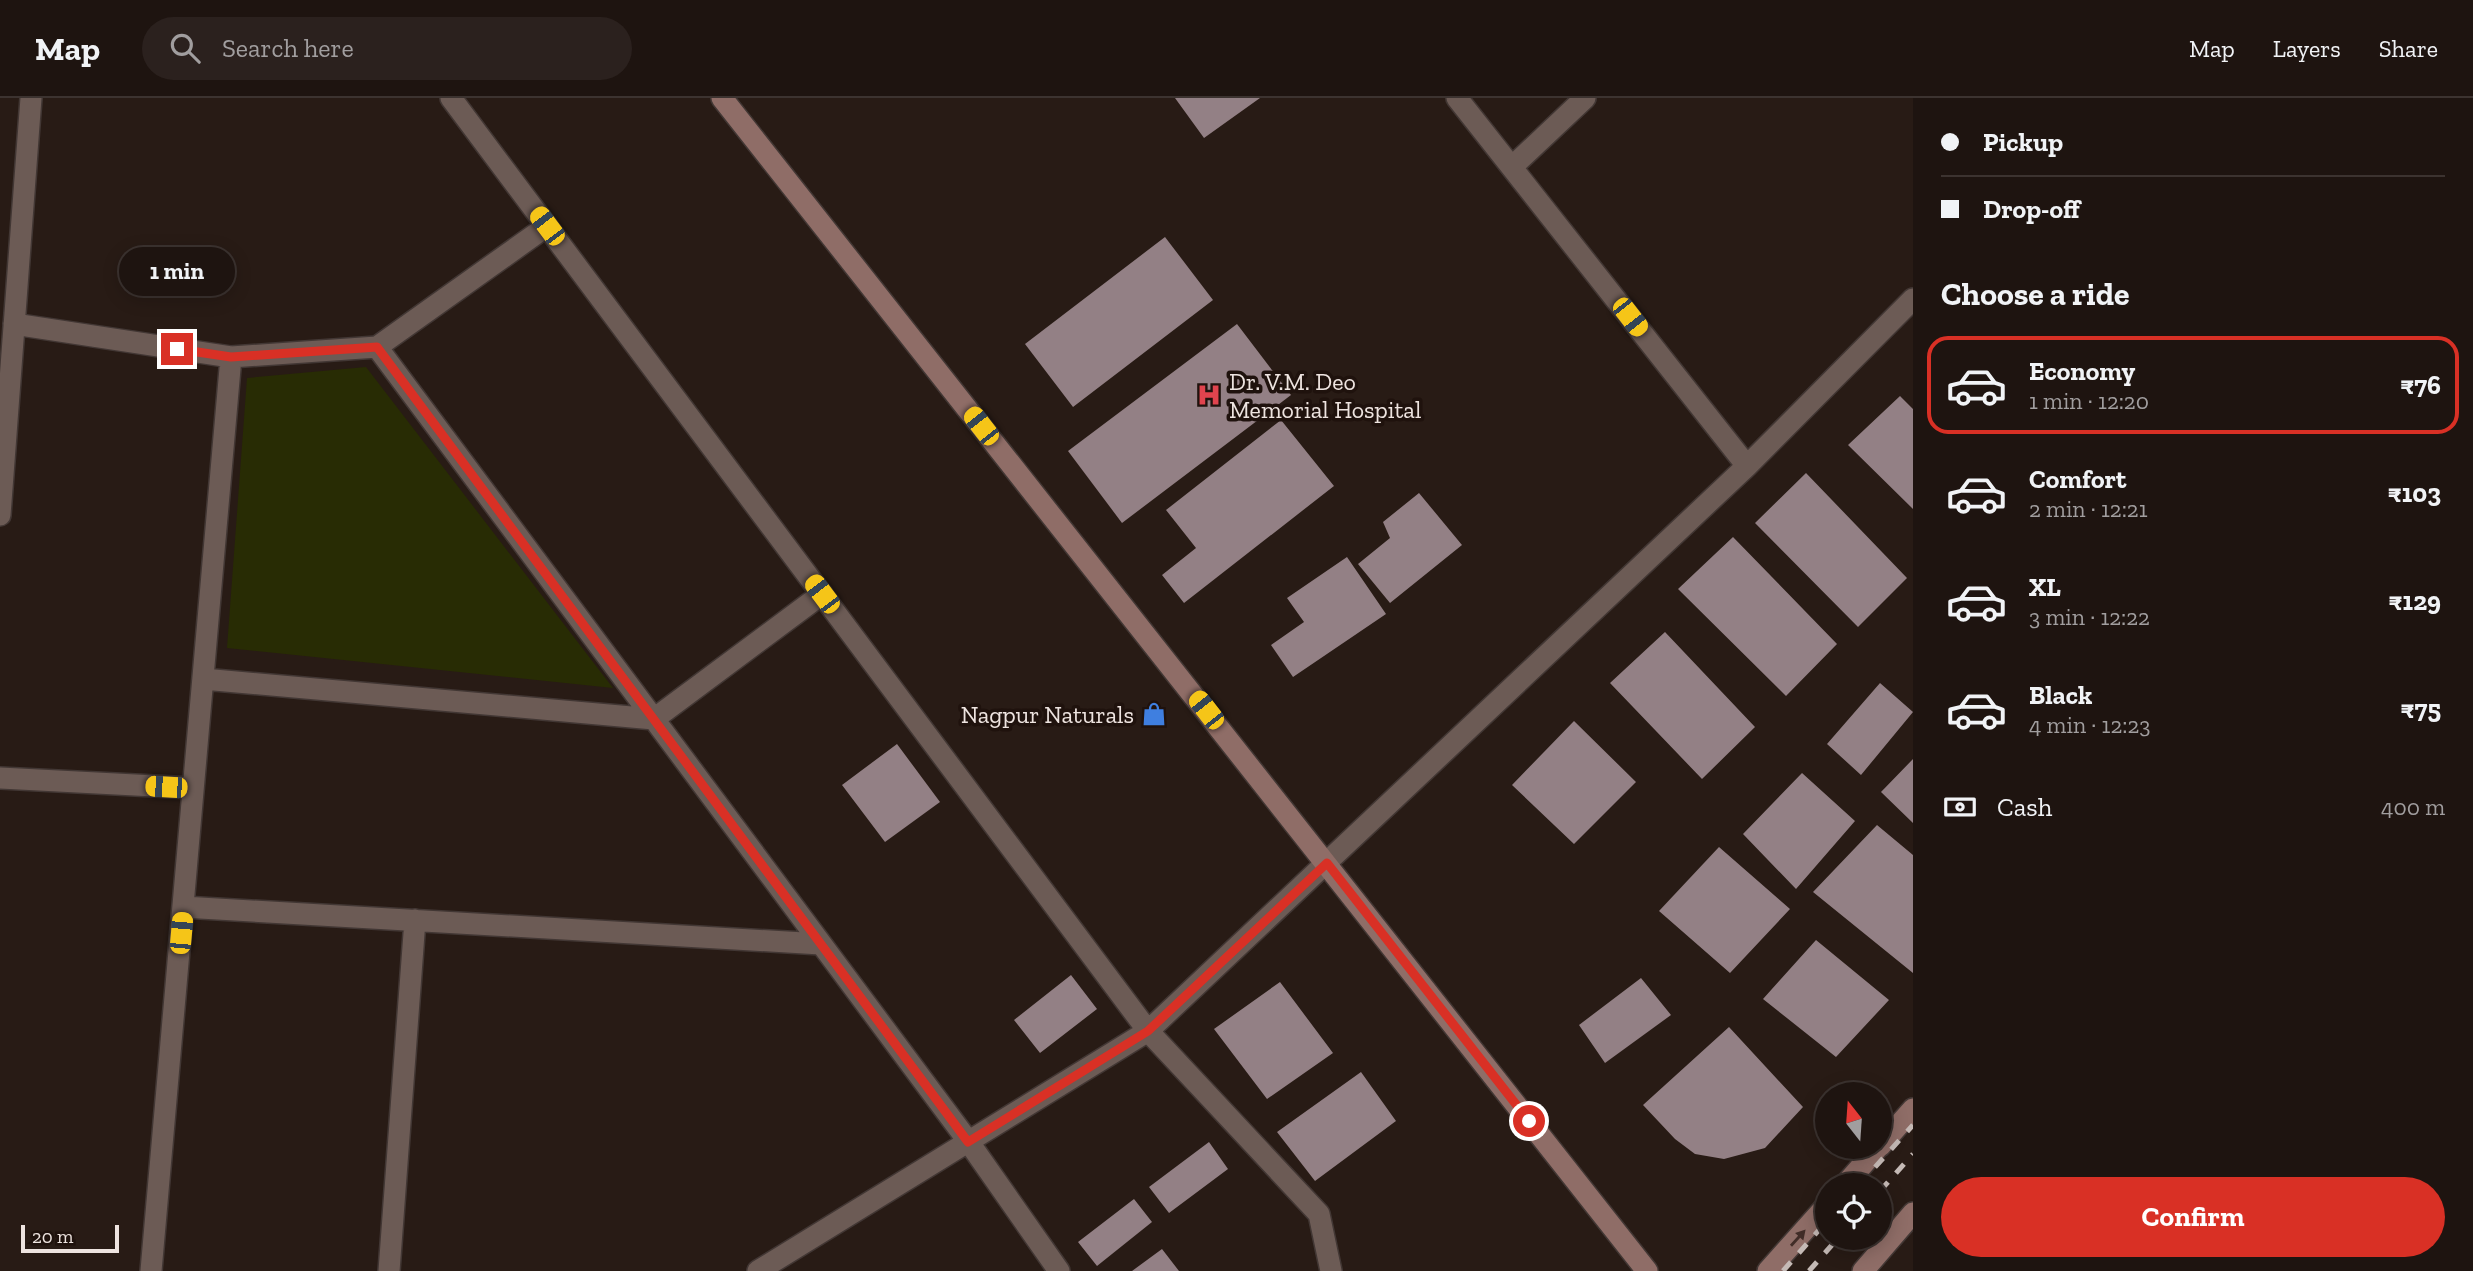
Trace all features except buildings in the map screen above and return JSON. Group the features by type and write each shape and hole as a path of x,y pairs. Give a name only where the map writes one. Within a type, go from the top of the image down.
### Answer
{"street":[{"path":"0,515 31,98"},
{"path":"451,98 1148,1031 1319,1214 1331,1271"},
{"path":"722,98 1647,1271"},
{"path":"1457,98 1747,466"},
{"path":"1512,167 1586,98"},
{"path":"14,324 231,357 377,347 547,226"},
{"path":"758,1271 1148,1031 1747,466 1913,299"},
{"path":"377,347 968,1142 1059,1271"},
{"path":"151,1271 231,357"},
{"path":"203,679 654,719 822,594"},
{"path":"0,778 194,788"},
{"path":"183,907 821,944"},
{"path":"389,1271 415,920"},
{"path":"1892,1132 1913,1109"},
{"path":"1855,1173 1868,1159"},
{"path":"1863,1271 1913,1213"},
{"path":"1768,1271 1815,1218"}],"green space":[{"path":"366,367 613,688 227,648 247,378"}],"railway":[{"path":"1870,1173 1913,1125"},
{"path":"1892,1178 1913,1154"},
{"path":"1783,1271 1815,1235"},
{"path":"1809,1271 1828,1250"}],"place":[{"name":"Dr. V.M. Deo Memorial Hospital","path":"1209,395"},
{"name":"Nagpur Naturals","path":"1154,714"}],"route":[{"path":"177,349 231,357 377,347 968,1142 1148,1031 1327,863 1529,1121"}]}
